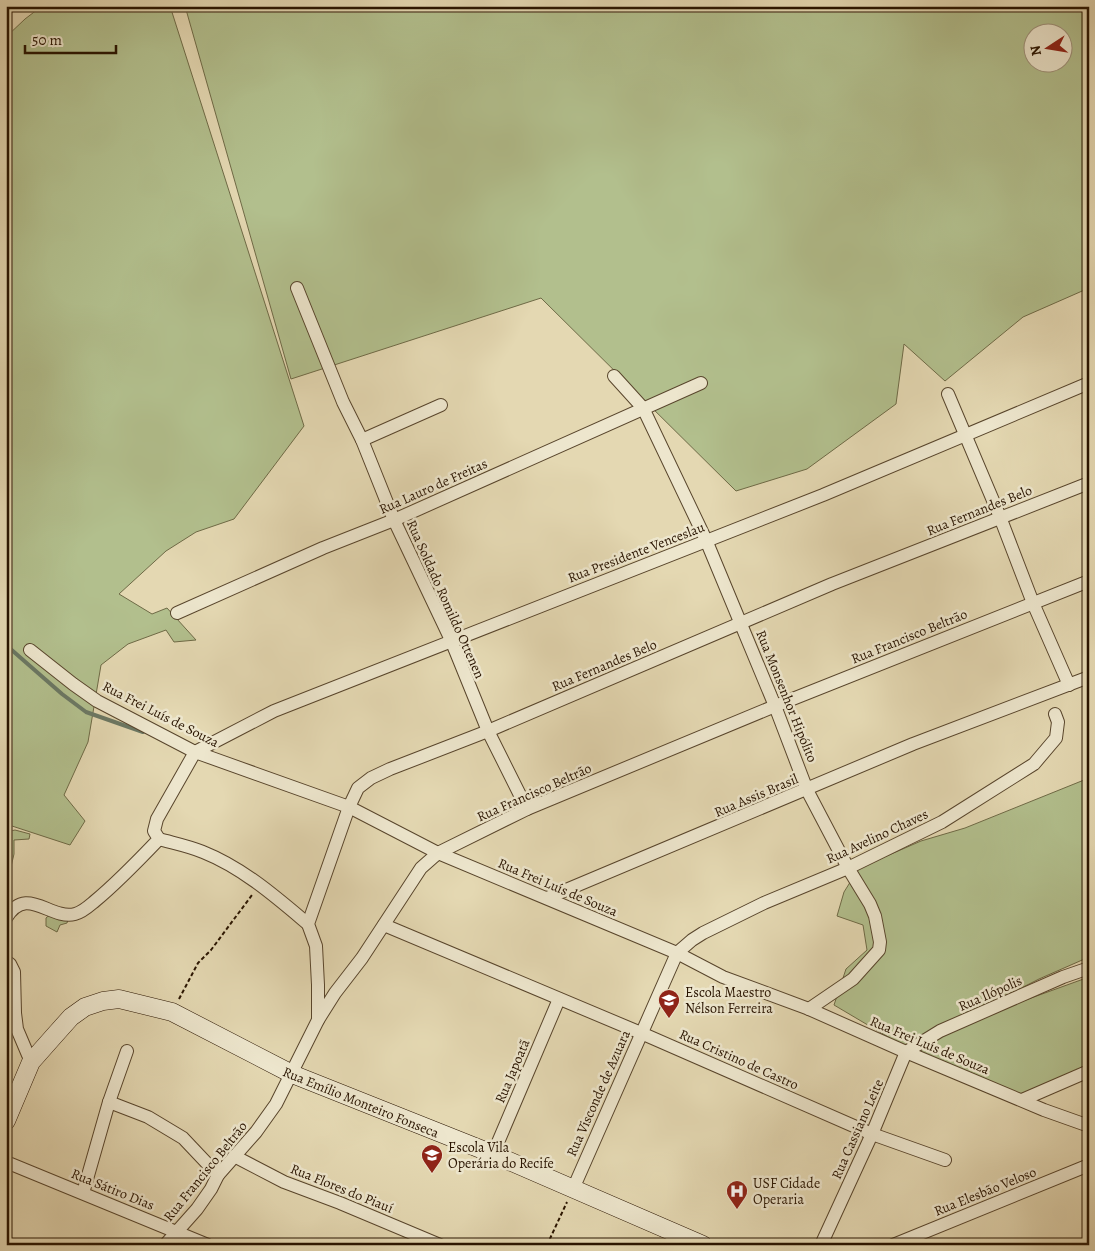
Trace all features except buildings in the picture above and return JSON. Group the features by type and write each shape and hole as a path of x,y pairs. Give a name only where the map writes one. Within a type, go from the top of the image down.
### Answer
{"main road":[{"name":"Rua Emílio Monteiro Fonseca","path":"31,1062 72,1017 85,1007 103,1001 119,999 172,1012 292,1074 493,1154 703,1245"},
{"path":"6,1121 31,1062"}],"street":[{"name":"Rua Soldado Romildo Ottenen","path":"297,288 342,402 362,440 394,520 451,640 488,731 527,809"},
{"name":"Rua Monsenhor Hipólito","path":"614,376 643,408 706,540 775,706 807,790 848,868 870,904 879,932 880,946 873,958 853,978 810,1010"},
{"name":"Rua Lauro de Freitas","path":"176,613 339,541 394,520 700,383"},
{"name":"Rua Presidente Venceslau","path":"195,752 274,712 451,640 832,492 1089,383"},
{"path":"948,394 1000,517 1033,603 1069,685"},
{"path":"362,440 441,405"},
{"name":"Rua Fernandes Belo","path":"308,924 349,807 358,788 372,778 390,769 488,731 741,622 1089,482"},
{"name":"Rua Francisco Beltrão","path":"165,1245 197,1209 218,1175 256,1132 276,1104 318,1020 335,992 362,958 421,868 438,852 527,809 775,706 1089,581"},
{"name":"Rua Frei Luís de Souza","path":"30,650 97,701 195,752 349,807 438,852 677,953 723,978 810,1010 906,1052 1089,1126"},
{"name":"Rua Assis Brasil","path":"547,898 913,744 1089,676"},
{"name":"Rua Avelino Chaves","path":"677,953 703,933 764,902 848,868 942,822 1034,764 1056,738 1058,722 1055,714"},
{"path":"195,752 157,819 154,832 158,840 201,851 247,876 308,924 316,946 318,1020"},
{"path":"6,918 13,908 22,903 43,906 66,914 77,914 114,886 158,840"},
{"name":"Rua Cristino de Castro","path":"384,925 641,1032 872,1134 946,1160"},
{"name":"Rua Visconde de Azuara","path":"573,1189 677,953"},
{"path":"6,962 10,964 14,972 17,1029 31,1062"},
{"name":"Rua Ilópolis","path":"906,1052 940,1032 1063,977 1089,968"},
{"name":"Rua Japoatã","path":"493,1154 559,999"},
{"path":"83,1193 109,1102 127,1051"},
{"name":"Rua Cassiano Leite","path":"821,1245 872,1134 906,1052"},
{"path":"1022,1100 1089,1071"},
{"path":"109,1102 148,1117 183,1138 218,1175"},
{"name":"Rua Flores do Piauí","path":"234,1156 284,1182 440,1245"},
{"name":"Rua Sátiro Dias","path":"6,1162 208,1245"},
{"name":"Rua Elesbão Veloso","path":"893,1245 1089,1165"}],"path":[{"path":"172,1012 198,963 211,950 259,885"},
{"path":"547,1245 573,1189"}],"green space":[{"path":"42,6 170,6 304,426 234,519 196,532 166,551 119,594 152,614 167,608 196,640 174,642 166,630 128,644 101,665 88,742 64,795 85,821 70,845 12,826 6,831 6,37"},
{"path":"185,6 1089,6 1089,288 1023,317 945,381 904,344 896,404 807,469 736,491 541,298 291,379"},
{"path":"1089,778 1089,957 1039,979 905,1047 834,1005 846,969 867,950 863,925 837,916 844,892 859,868 921,841 965,828"},
{"path":"15,830 30,834 29,839 14,840 14,854 10,871 6,872 6,832"},
{"path":"54,911 68,920 67,923 60,925 57,932 46,926 46,918"},
{"path":"1089,977 1089,1067 1024,1095 916,1053 940,1031"}],"waterway":[{"path":"6,645 62,694 86,712 143,732"}],"place":[{"name":"Escola Maestro Nélson Ferreira","path":"669,1019"},
{"name":"Escola Vila Operária do Recife","path":"432,1174"},
{"name":"USF Cidade Operaria","path":"737,1210"}]}
